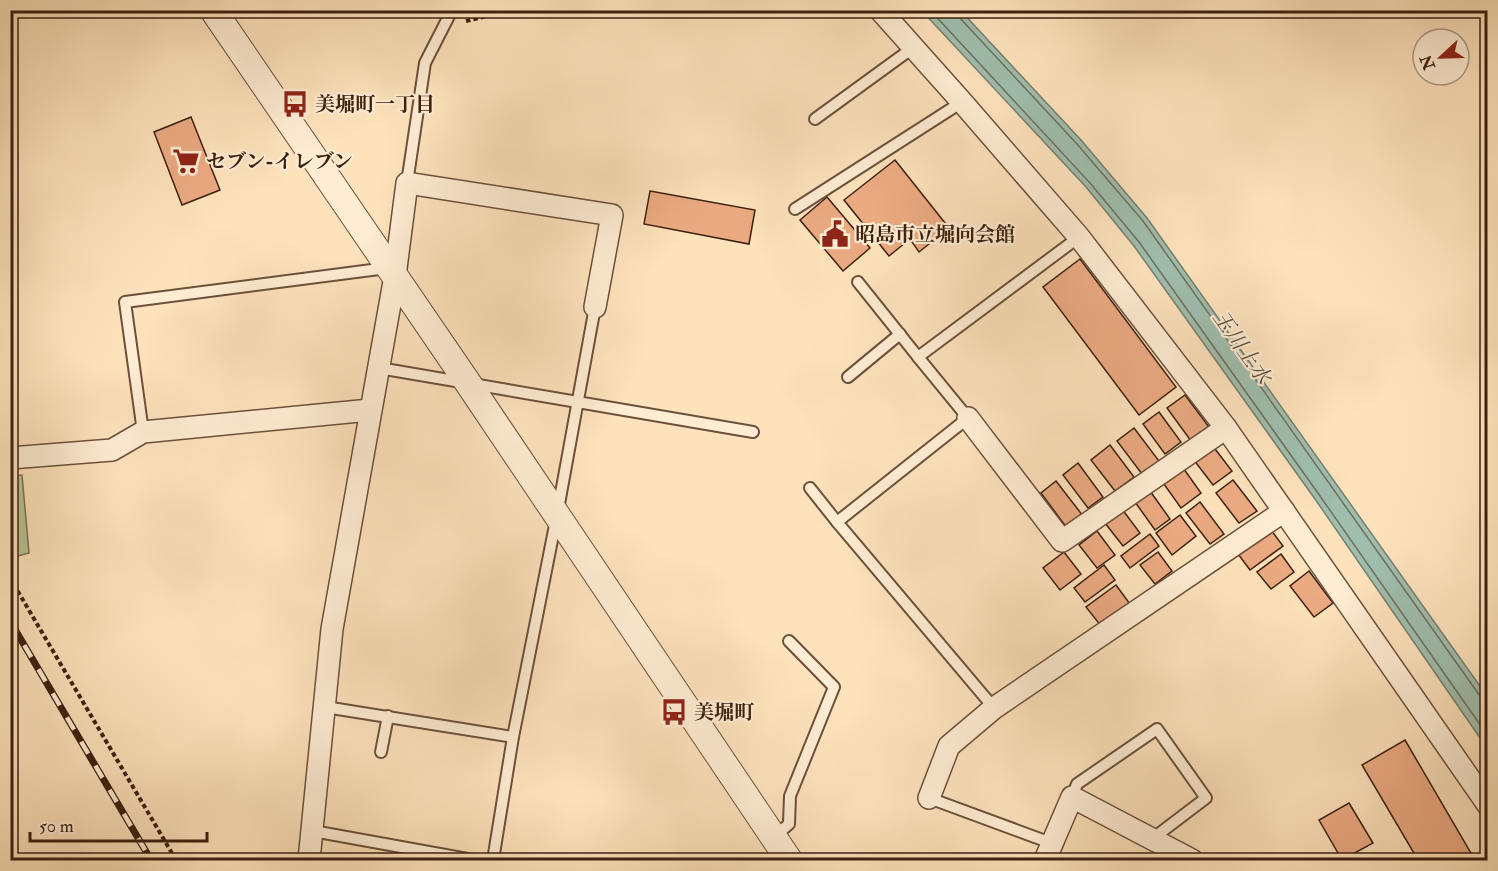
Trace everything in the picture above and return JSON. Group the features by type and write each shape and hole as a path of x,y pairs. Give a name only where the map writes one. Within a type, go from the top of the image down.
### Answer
{"street":[{"path":"213,10 468,383 789,861"},
{"path":"880,10 1079,237 1226,428 1488,805"},
{"path":"309,861 332,629 379,368 407,183 612,215 595,307"},
{"path":"10,458 112,450 143,432 370,410"},
{"path":"968,418 1062,541 1226,428"},
{"path":"929,798 949,746 993,708 1284,511"},
{"path":"1048,852 1072,797 1192,861"}],"lane":[{"path":"407,183 425,63 452,10"},
{"path":"815,119 914,47"},
{"path":"795,209 962,102"},
{"path":"918,357 1079,237"},
{"path":"143,432 125,302 392,272"},
{"path":"837,522 968,418 858,282"},
{"path":"493,861 513,737 595,307"},
{"path":"848,377 900,334"},
{"path":"379,368 753,432"},
{"path":"810,488 993,708"},
{"path":"774,837 789,825 790,796 834,687 789,641"},
{"path":"325,707 513,737"},
{"path":"381,752 388,716"},
{"path":"1072,797 1077,784 1157,729 1206,798 1152,839"},
{"path":"929,798 1048,852"},
{"path":"313,831 473,861"}],"path":[{"path":"444,27 512,10"},
{"path":"10,578 176,861"}],"green space":[{"path":"22,475 29,553 11,558 11,476"}],"water":[{"path":"922,11 961,11 1081,140 1147,218 1487,696 1487,748 1315,499 1134,246 1086,187"}],"building":[{"name":"セブン-イレブン","path":"191,117 220,190 182,205 154,132"},
{"path":"895,160 949,228 919,252 910,239 889,256 844,200"},
{"path":"650,191 755,210 749,244 644,224"},
{"name":"昭島市立堀向会館","path":"827,197 870,248 843,271 800,220"},
{"path":"1080,259 1176,387 1139,415 1043,287"},
{"path":"1185,395 1209,427 1191,441 1167,408"},
{"path":"1159,412 1181,442 1165,454 1143,424"},
{"path":"1134,428 1159,461 1142,474 1117,441"},
{"path":"1110,445 1134,477 1115,491 1091,460"},
{"path":"1212,445 1232,471 1213,485 1193,459"},
{"path":"1078,463 1103,497 1088,508 1063,475"},
{"path":"1181,465 1201,493 1181,508 1161,480"},
{"path":"1233,480 1257,511 1239,523 1216,493"},
{"path":"1056,481 1083,516 1067,528 1041,493"},
{"path":"1150,491 1170,519 1155,530 1135,502"},
{"path":"1200,502 1224,534 1210,544 1186,513"},
{"path":"1122,509 1140,533 1123,546 1105,523"},
{"path":"1180,515 1196,536 1172,555 1156,533"},
{"path":"1271,530 1283,546 1250,570 1238,554"},
{"path":"1097,531 1115,555 1097,568 1079,545"},
{"path":"1150,534 1159,546 1130,568 1121,556"},
{"path":"1064,552 1081,574 1060,590 1043,568"},
{"path":"1158,552 1172,571 1155,584 1140,565"},
{"path":"1281,554 1294,572 1271,589 1257,572"},
{"path":"1104,565 1115,580 1085,602 1074,588"},
{"path":"1309,571 1333,603 1314,617 1290,586"},
{"path":"1116,585 1130,604 1101,626 1086,607"},
{"path":"1405,740 1475,860 1418,860 1362,765"},
{"path":"1349,803 1373,843 1342,860 1319,820"}],"railway":[{"path":"10,621 151,860"}],"place":[{"name":"美堀町一丁目","path":"295,104"},
{"name":"セブン-イレブン","path":"186,161"},
{"name":"昭島市立堀向会館","path":"835,234"},
{"name":"美堀町","path":"674,712"}],"water label":[{"name":"玉川上水","path":"1242,347"}]}
